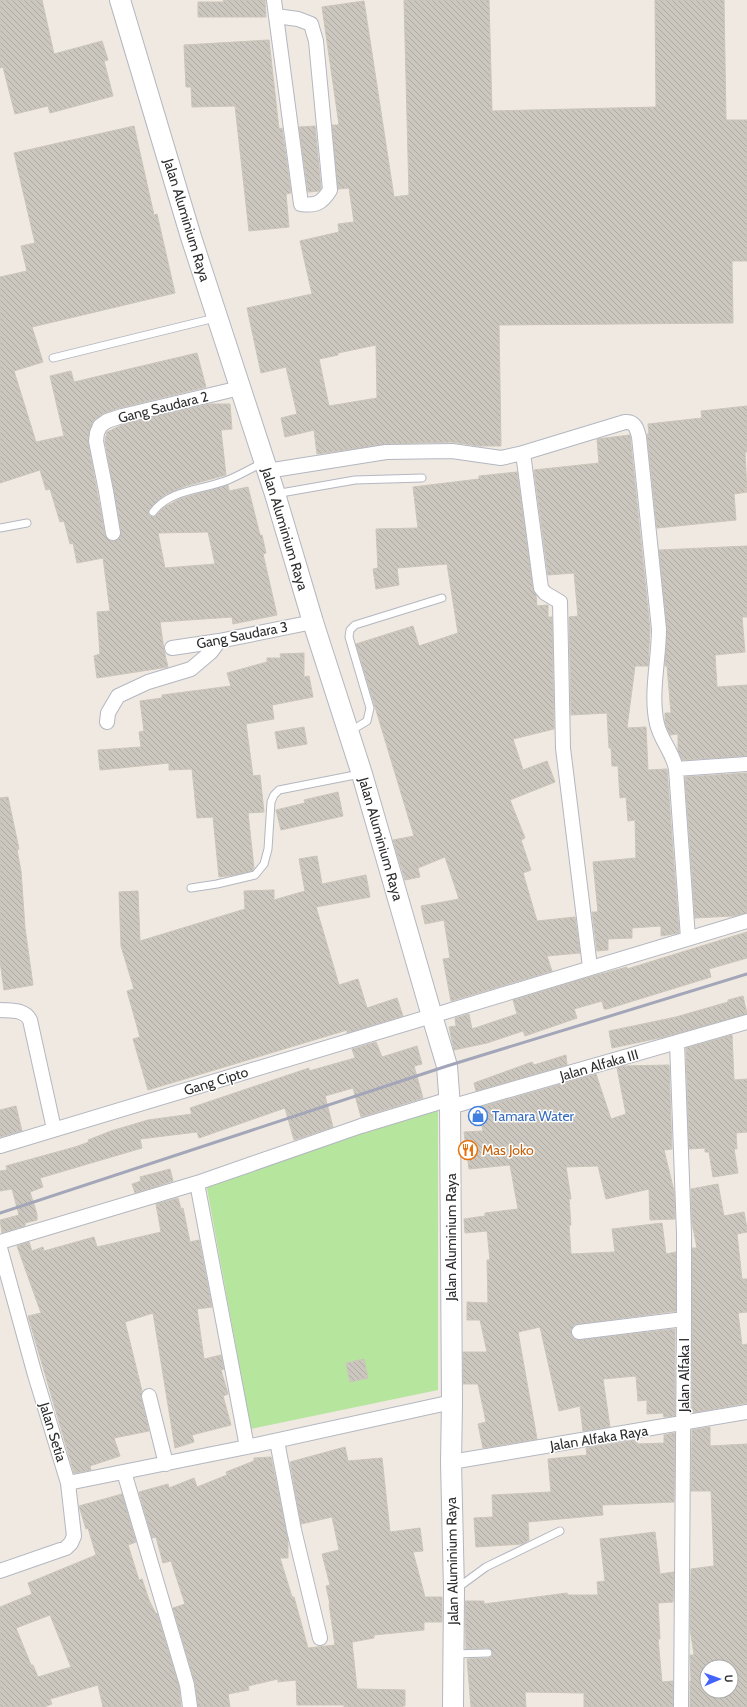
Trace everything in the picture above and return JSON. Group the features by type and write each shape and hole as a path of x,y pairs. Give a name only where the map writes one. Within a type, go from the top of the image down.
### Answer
{"main road":[{"name":"Jalan Aluminium Raya","path":"120,0 191,237 275,494 313,622 362,774 432,1016 448,1066 450,1103 451,1462 454,1590 453,1707"}],"street":[{"path":"274,0 276,16 301,204 311,205 324,200 330,190 316,41 311,24 298,19 276,16"},
{"name":"Gang Saudara 2","path":"113,533 96,441 96,433 100,426 107,420 240,388"},
{"path":"266,467 386,452 452,451 501,458 523,453 626,422 630,422 636,428 641,455 658,629 659,649 654,706 657,725 663,741 671,753 676,769 688,938"},
{"path":"523,453 541,588 545,593 560,602 563,748 590,967"},
{"name":"Gang Saudara 3","path":"172,648 219,641 313,622"},
{"path":"107,722 108,712 118,696 148,682 191,670 211,652 219,641"},
{"path":"676,769 747,764"},
{"name":"Gang Cipto","path":"0,1146 590,967 747,921"},
{"path":"0,1010 22,1012 27,1014 30,1020 54,1129"},
{"name":"Jalan Alfaka III","path":"0,1242 197,1183 361,1126 747,1022"},
{"name":"Jalan Alfaka I","path":"677,1042 684,1234 684,1424 681,1707"},
{"path":"197,1183 247,1447"},
{"name":"Jalan Setia","path":"0,1248 35,1375 68,1483 74,1527 74,1536 71,1543 66,1548 0,1571"},
{"path":"579,1332 684,1319"},
{"path":"149,1396 166,1464"},
{"path":"68,1483 277,1441 452,1402"},
{"name":"Jalan Alfaka Raya","path":"451,1462 684,1424 747,1412"},
{"path":"277,1441 294,1530 320,1638"},
{"path":"124,1472 187,1685 190,1707"}],"lane":[{"path":"53,358 218,317"},
{"path":"153,512 158,504 167,498 266,467"},
{"path":"275,494 356,480 422,478"},
{"path":"0,528 27,523"},
{"path":"348,732 367,721 370,708 349,637 350,630 355,625 442,598"},
{"path":"192,888 255,875 264,864 268,849 271,802 279,790 362,774"},
{"path":"454,1590 486,1568 560,1531"},
{"path":"453,1654 488,1653"}],"green space":[{"path":"438,1109 438,1390 251,1429 206,1183"}],"building":[{"path":"0,0 42,0 54,54 102,41 108,60 104,61 113,96 50,113 48,106 15,114 3,67 0,68"},
{"path":"223,0 265,0 266,17 198,17 198,2 224,2"},
{"path":"404,0 489,0 492,111 656,107 655,0 724,0 726,120 747,120 747,261 732,261 733,323 499,325 501,446 479,446 452,442 386,444 317,454 314,430 285,437 281,418 297,414 286,367 261,373 247,308 312,294 300,241 339,232 338,224 354,222 349,188 338,189 332,125 339,125 322,7 364,1 394,197 409,195","holes":["376,345 377,398 329,406 319,359 338,355 338,353"]},
{"path":"269,40 279,129 282,128 291,193 286,194 289,227 249,231 235,106 192,107 191,87 186,87 184,45"},
{"path":"134,126 154,215 157,214 175,293 32,327 43,362 14,371 36,442 64,436 50,376 71,371 74,382 197,353 206,387 119,408 102,414 92,423 88,442 105,535 110,541 119,539 121,532 105,441 107,432 124,424 209,404 230,404 232,429 221,430 226,475 186,486 166,494 149,509 148,513 150,516 155,517 163,508 179,499 228,485 229,491 248,487 260,535 262,535 266,553 263,554 277,615 233,624 232,617 160,622 168,667 97,678 94,656 100,654 97,612 110,611 103,558 77,563 73,543 70,544 64,521 60,522 50,489 46,490 40,470 0,483 0,277 27,271 21,246 35,243 14,153","holes":["208,532 215,564 165,568 158,533"]},
{"path":"315,126 321,188 319,191 308,192 299,127"},
{"path":"747,406 747,452 745,452 747,492 734,494 736,520 657,528 647,434 649,434 648,424 702,418 701,411"},
{"path":"630,435 650,629 648,666 635,666 627,728 646,727 648,770 667,769 679,933 661,936 661,926 632,928 632,938 608,939 608,950 597,951 592,912 598,912 593,862 636,858 635,820 628,821 626,797 620,798 618,766 612,766 611,748 609,748 607,713 571,715 569,617 578,616 574,573 548,575 534,470 599,463 597,439"},
{"path":"517,472 533,589 536,595 537,606 548,605 548,617 552,617 554,729 513,739 523,770 547,761 555,782 510,800 525,838 521,840 531,870 523,873 537,921 575,917 580,953 547,956 552,971 451,1001 443,959 450,958 444,920 425,924 421,906 459,899 445,857 418,868 420,877 405,880 393,840 414,836 356,644 413,626 419,646 458,633 447,564 397,568 399,585 376,589 373,569 378,568 376,529 418,528 413,487 479,479 479,476"},
{"path":"747,546 747,617 742,617 745,652 715,655 717,687 747,685 747,756 682,760 678,750 678,734 670,735 665,723 665,713 671,713 667,666 665,666 667,628 659,550"},
{"path":"304,653 304,677 309,676 313,697 272,705 274,719 246,724 253,776 260,775 264,812 248,813 254,868 252,871 219,877 213,817 197,818 192,769 169,770 169,763 100,770 98,750 141,747 139,732 144,731 140,701 162,698 162,695 231,686 227,673 267,662 267,658 281,658 280,654"},
{"path":"304,727 307,744 278,749 275,732"},
{"path":"747,773 747,913 733,916 695,918 685,777"},
{"path":"338,792 343,816 281,830 276,810 305,803 304,800"},
{"path":"8,797 19,849 17,850 21,871 25,928 33,985 4,990 0,961 0,798"},
{"path":"317,856 322,884 366,875 370,897 316,907 339,985 358,979 367,1008 397,998 403,1016 347,1033 347,1030 148,1090 133,1039 140,1037 127,991 134,989 121,946 119,892 138,891 140,941 245,909 244,891 274,890 274,900 305,891 299,859"},
{"path":"747,932 747,958 709,969 711,977 607,1009 604,1009 602,1001 574,1009 577,1018 525,1036 523,1031 487,1043 454,1050 449,1027 456,1026 455,1018 469,1014 472,1029 517,1014 513,1000 586,978 627,967 627,969"},
{"path":"743,996 747,1014 664,1037 612,1048 609,1031 676,1017 728,1002 728,1000"},
{"path":"732,1035 734,1080 747,1079 747,1132 736,1133 737,1149 734,1149 738,1173 713,1177 709,1152 705,1152 705,1148 689,1149 686,1048"},
{"path":"376,1042 382,1057 417,1046 422,1064 414,1066 423,1098 361,1117 353,1088 325,1096 333,1127 294,1140 285,1108 199,1138 197,1132 140,1139 142,1148 40,1178 43,1187 30,1192 37,1214 37,1220 25,1223 25,1226 2,1233 0,1220 19,1215 12,1189 0,1191 0,1171 7,1170 6,1166 75,1147 111,1131 148,1120 192,1114 190,1108 309,1068 309,1071 355,1058 352,1049"},
{"path":"566,1055 567,1065 476,1091 474,1083 532,1062 534,1065"},
{"path":"669,1065 672,1149 664,1150 674,1191 675,1219 650,1220 649,1189 606,1199 598,1166 566,1167 571,1199 569,1199 571,1225 569,1225 571,1254 615,1252 612,1229 662,1223 666,1254 676,1252 676,1311 578,1324 574,1325 571,1333 572,1337 580,1340 675,1329 675,1416 664,1417 663,1413 647,1414 647,1400 638,1401 636,1376 603,1379 610,1427 583,1431 580,1406 559,1411 540,1327 518,1332 537,1439 483,1448 478,1424 486,1422 478,1384 463,1384 463,1352 487,1352 480,1320 467,1320 467,1302 488,1303 487,1260 490,1260 487,1231 465,1233 464,1219 485,1216 485,1213 518,1209 510,1165 469,1169 464,1132 483,1131 478,1108 596,1074 611,1119 626,1114 617,1068 623,1066"},
{"path":"16,1106 22,1131 0,1137 0,1110"},
{"path":"170,1169 173,1181 135,1193 132,1184 141,1181 140,1177"},
{"path":"718,1184 724,1216 744,1212 747,1229 747,1232 737,1234 742,1279 747,1279 747,1312 738,1313 742,1345 747,1344 747,1403 692,1413 692,1248 697,1248 692,1223 691,1189"},
{"path":"178,1198 181,1209 183,1208 190,1242 199,1240 212,1307 197,1309 204,1359 221,1355 224,1369 221,1370 228,1394 223,1396 231,1425 192,1435 194,1442 175,1448 153,1313 125,1322 142,1391 141,1398 149,1431 114,1438 120,1456 90,1466 91,1470 74,1473 28,1316 41,1313 17,1246 29,1242 32,1251 43,1247 44,1251 94,1237 97,1247 161,1232 156,1204"},
{"path":"364,1359 368,1378 350,1382 346,1363"},
{"path":"710,1427 710,1446 747,1444 747,1707 690,1707 690,1655 694,1655 690,1628 691,1569 714,1566 711,1491 691,1491 692,1430"},
{"path":"675,1433 674,1502 602,1505 603,1515 528,1522 529,1540 523,1544 476,1547 474,1518 493,1517 492,1495 551,1492 548,1459 587,1455 586,1448 628,1441 637,1440 637,1444 664,1443 664,1435"},
{"path":"345,1447 348,1461 382,1458 390,1532 420,1528 423,1551 413,1552 425,1597 442,1597 442,1622 424,1622 424,1630 374,1635 374,1638 352,1642 357,1689 405,1690 405,1706 344,1707 344,1705 297,1705 296,1680 278,1682 278,1679 248,1686 249,1690 228,1694 230,1707 198,1707 195,1683 173,1608 185,1604 171,1561 163,1563 156,1537 152,1538 139,1492 168,1484 169,1488 194,1478 197,1487 227,1475 226,1472 254,1461 254,1458 271,1457 288,1540 288,1558 280,1558 292,1597 294,1597 308,1648 335,1645 330,1604 326,1586 330,1585 322,1554 339,1550 332,1517 301,1524 290,1462"},
{"path":"122,1494 136,1542 128,1545 139,1580 142,1579 149,1600 156,1614 157,1613 179,1687 181,1707 103,1707 98,1685 50,1699 52,1704 44,1707 0,1707 0,1607 32,1594 28,1583 96,1555 88,1528 86,1529 79,1506","holes":["50,1615 71,1667 38,1677 33,1665 31,1665 16,1628"]},
{"path":"655,1532 660,1574 674,1572 673,1602 658,1603 660,1639 658,1639 662,1682 673,1681 673,1707 584,1707 584,1693 525,1692 526,1707 471,1707 467,1659 489,1658 492,1656 493,1652 488,1648 466,1649 465,1601 484,1601 484,1604 567,1593 568,1595 598,1595 597,1582 605,1581 600,1539"}],"railway":[{"path":"0,1213 447,1066 747,974"}],"place":[{"name":"Tamara Water","path":"478,1116"},
{"name":"Mas Joko","path":"468,1150"}]}
